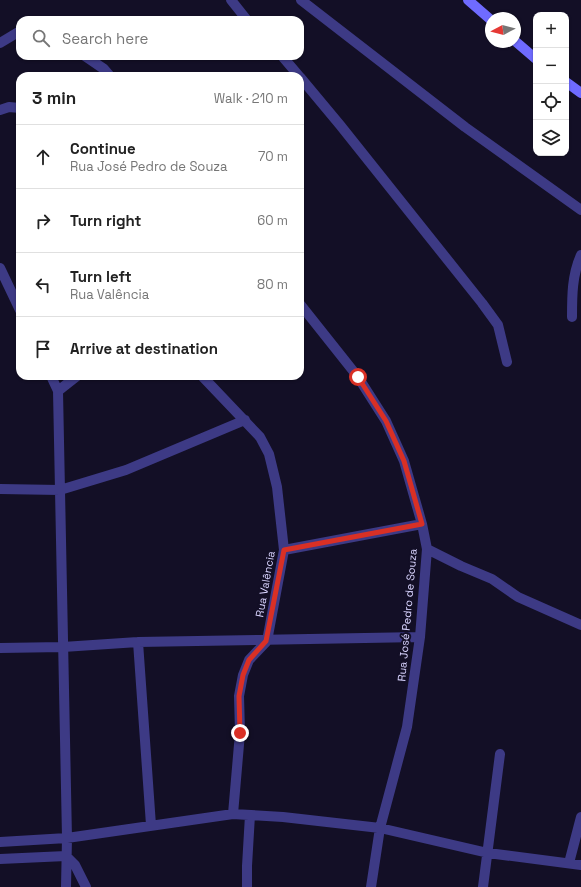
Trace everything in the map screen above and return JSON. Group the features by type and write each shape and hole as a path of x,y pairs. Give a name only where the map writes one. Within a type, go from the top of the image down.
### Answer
{"street":[{"path":"231,0 244,16"},
{"path":"301,0 465,127 581,210"},
{"path":"468,0 485,15"},
{"path":"0,43 16,33"},
{"path":"521,46 533,57"},
{"path":"91,60 107,72"},
{"path":"285,60 295,72"},
{"path":"304,83 340,125 498,325 507,362"},
{"path":"569,84 581,93"},
{"path":"0,110 9,107 16,108"},
{"path":"572,317 574,276 581,255"},
{"path":"0,268 16,302"},
{"name":"Rua José Pedro de Souza","path":"304,309 358,377 386,421 404,461 422,524 427,549 420,638 407,727 380,828 371,887"},
{"path":"53,380 58,391 67,838 66,887"},
{"path":"58,391 72,380"},
{"name":"Rua Valência","path":"206,380 260,437 269,454 277,487 284,550 266,641"},
{"path":"0,489 60,490 126,470 245,420"},
{"path":"284,550 422,524"},
{"path":"427,549 492,579 518,596 581,625"},
{"path":"0,648 63,647 138,642 420,638"},
{"path":"233,814 240,733 239,696 243,675 249,660 266,641"},
{"path":"138,642 151,825"},
{"path":"483,887 500,754"},
{"path":"0,842 67,838 233,814 380,828 488,853 581,865"},
{"path":"247,887 250,815"},
{"path":"569,863 581,817"},
{"path":"0,859 66,856"},
{"path":"66,856 75,866 86,887"}],"route":[{"path":"240,733 239,696 243,675 249,660 266,641 284,550 422,524 404,461 386,421 358,377"}]}
